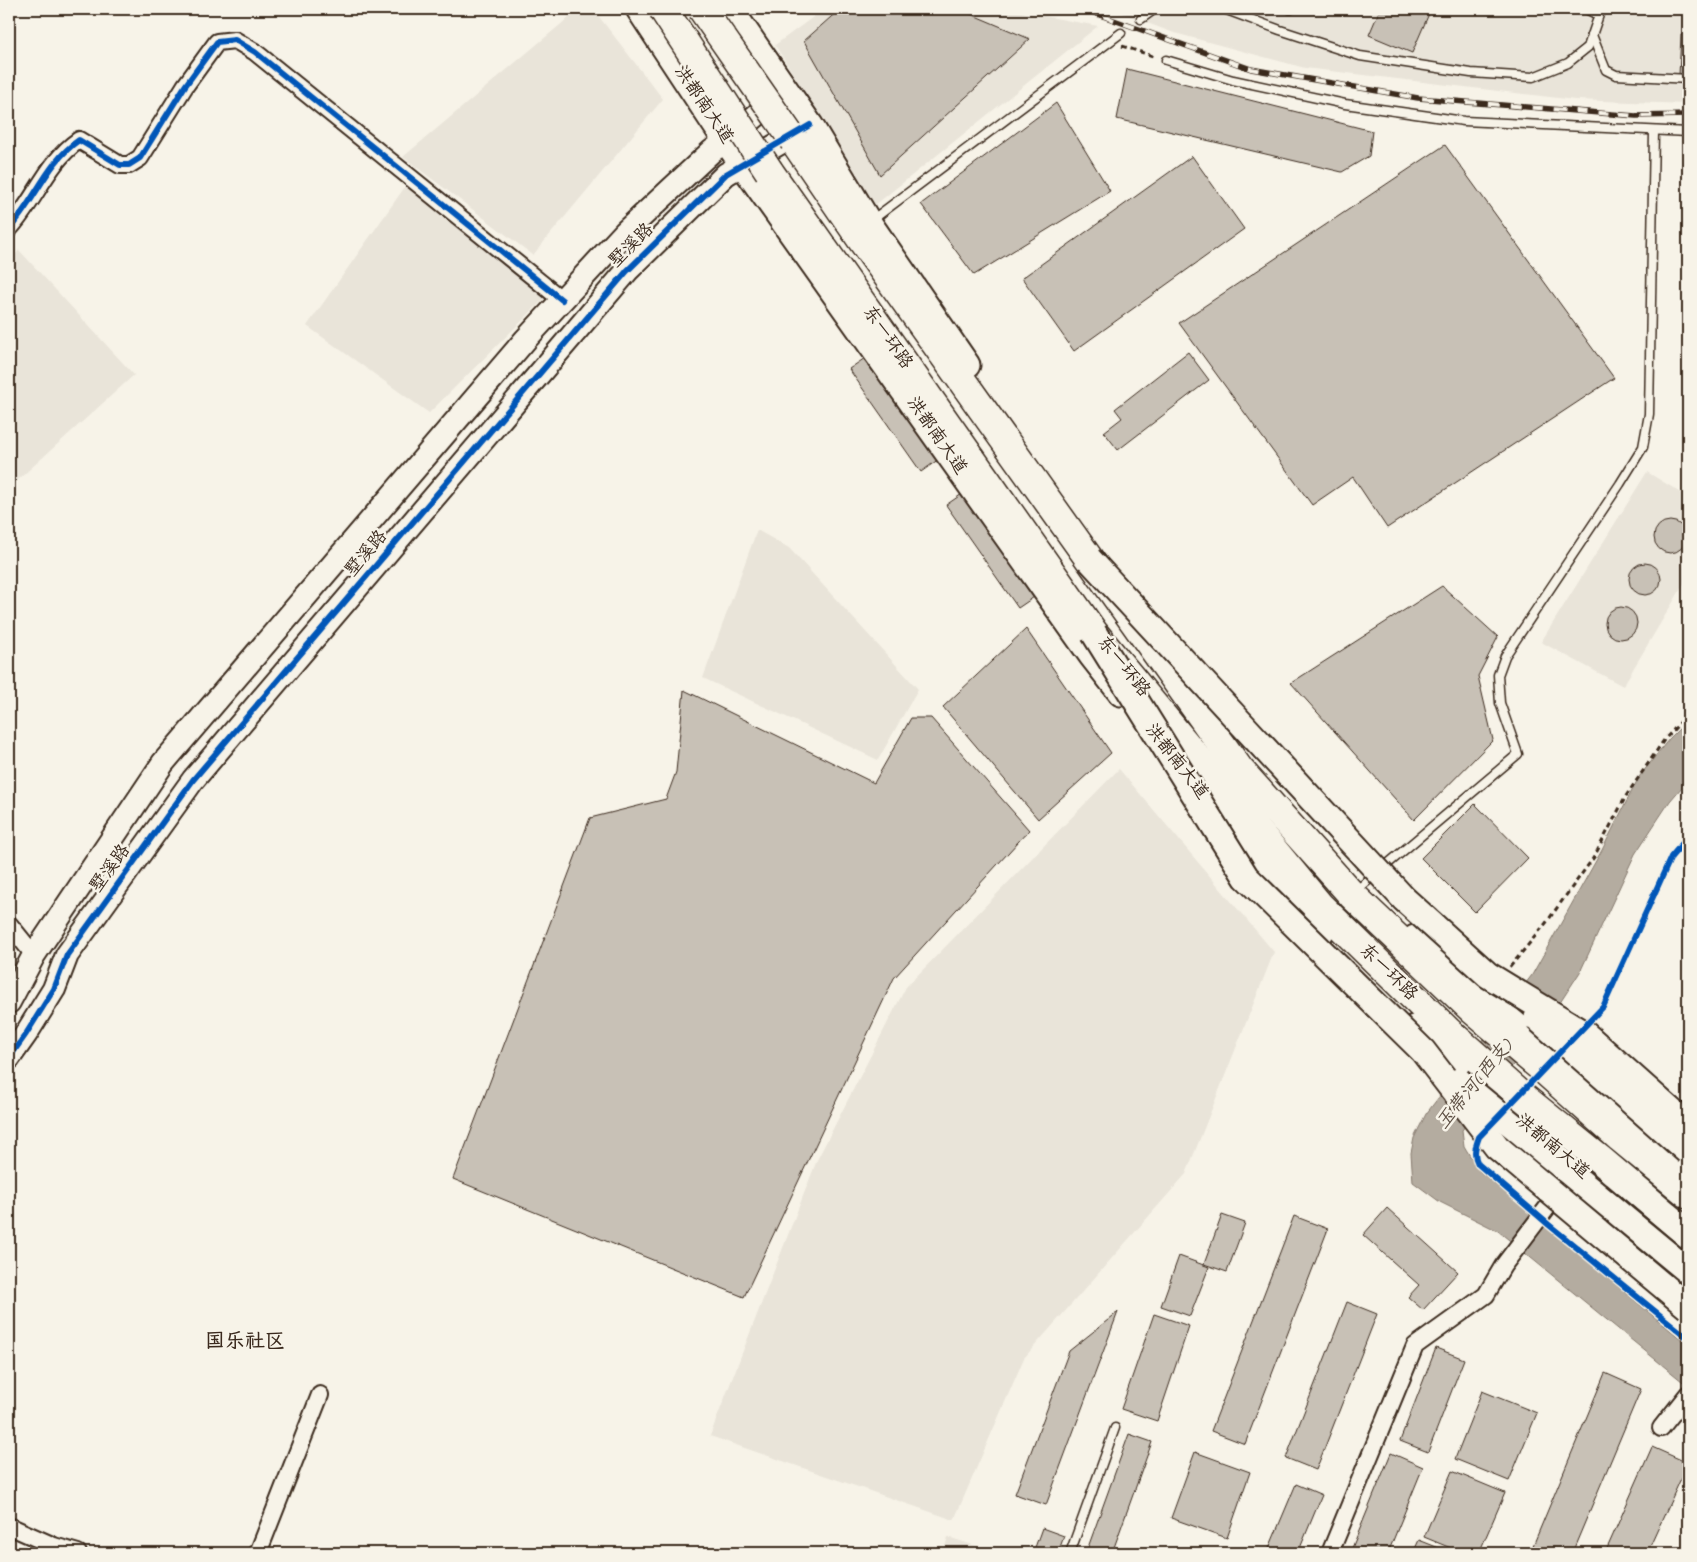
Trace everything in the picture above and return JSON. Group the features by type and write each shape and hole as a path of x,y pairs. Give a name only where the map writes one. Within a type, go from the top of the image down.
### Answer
{"highway":[{"name":"东一环路","path":"663,9 770,171 1094,633 1319,906 1449,1032 1519,1094 1688,1234"},
{"name":"东一环路","path":"702,9 861,239 1239,770 1352,895 1474,1011 1620,1138 1688,1194"}],"main road":[{"name":"洪都南大道","path":"639,9 726,141 1092,656 1241,846 1309,924 1426,1047 1513,1115 1688,1258"},
{"path":"730,9 810,126 868,223 1181,674 1279,799 1327,850 1358,889 1494,980 1585,1034 1688,1126"},
{"path":"1089,559 1404,899 1688,1152"},
{"path":"1094,633 1246,877 1426,1047 1688,1272"},
{"path":"1494,980 1554,1058 1688,1174"},
{"path":"1426,1047 1497,1147 1688,1307"}],"street":[{"path":"9,229 67,148 79,140 120,165 129,165 140,158 185,86 217,42 235,40 255,52 562,300"},
{"name":"墅溪路","path":"9,1002 34,955 163,762 526,339 625,232 712,151 786,90"},
{"name":"墅溪路","path":"9,1058 54,989 67,955 194,780 627,271 726,174 810,126"},
{"path":"9,924 34,955"},
{"path":"1330,1553 1415,1346 1486,1295 1503,1266 1577,1167"},
{"path":"1661,1428 1688,1394"},
{"path":"258,1553 320,1395"},
{"path":"9,1526 54,1546 78,1553"}],"lane":[{"path":"1142,19 1155,9"},
{"path":"1224,9 1280,30 1360,56 1471,73 1533,76 1568,63 1588,47 1600,12 1586,9"},
{"path":"868,223 1121,33"},
{"path":"1592,35 1606,70 1616,75 1688,79"},
{"path":"1166,60 1233,80 1345,104 1464,121 1654,132 1688,132"},
{"path":"1358,889 1518,754 1500,703 1498,675 1505,656 1643,448 1649,414 1654,132"},
{"path":"1070,1553 1115,1428"}],"path":[{"path":"1110,42 1166,60"},
{"path":"1494,980 1546,923 1594,857 1626,796 1664,740 1688,714"}],"shaded area":[{"path":"579,9 593,9 663,99 533,255 403,157"},
{"path":"824,9 1006,9 1098,26 875,205 775,45"},
{"path":"1111,9 1688,9 1688,104 1575,100 1305,68 1171,32"},
{"path":"407,184 545,298 429,413 307,326"},
{"path":"19,250 134,375 9,488 9,263"},
{"path":"1647,472 1688,497 1688,577 1623,686 1541,642"},
{"path":"757,530 789,548 918,689 878,760 703,678"},
{"path":"1119,769 1274,952 1186,1174 1024,1358 954,1520 710,1436 817,1160 906,987"},
{"path":"948,1537 998,1553 943,1553"}],"water":[{"name":"玉带河(西支)","path":"1688,720 1688,780 1670,801 1635,854 1580,972 1552,1015 1462,1130 1464,1146 1479,1171 1688,1345 1688,1386 1498,1231 1440,1202 1413,1182 1411,1153 1414,1138 1426,1114 1532,975 1602,850 1639,777 1669,739"}],"building":[{"path":"840,9 959,9 1030,39 880,175 804,41"},
{"path":"1380,9 1431,9 1412,53 1369,35"},
{"path":"1681,35 1688,35 1688,75 1679,75"},
{"path":"1127,69 1372,131 1369,156 1342,172 1117,119"},
{"path":"1056,103 1110,191 974,275 921,204"},
{"path":"1445,145 1614,378 1387,528 1353,477 1312,505 1179,323"},
{"path":"1192,156 1244,229 1074,351 1022,278"},
{"path":"1188,352 1209,380 1118,450 1104,432 1122,418 1115,409"},
{"path":"868,356 939,459 921,472 849,369"},
{"path":"965,492 1037,595 1018,608 946,505"},
{"path":"1670,521 1676,522 1681,526 1685,531 1685,543 1681,548 1676,552 1670,553 1664,552 1659,548 1655,543 1654,537 1655,531 1659,526 1664,522"},
{"path":"1645,563 1651,564 1656,568 1660,573 1660,585 1656,590 1651,594 1645,595 1639,594 1634,590 1630,585 1629,579 1630,573 1634,568 1639,564"},
{"path":"1442,586 1498,637 1478,676 1493,740 1414,820 1291,683"},
{"path":"1621,607 1627,608 1632,612 1636,617 1636,629 1632,634 1627,638 1621,639 1615,638 1610,634 1606,629 1605,623 1606,617 1610,612 1615,608"},
{"path":"1026,629 1111,753 1038,819 943,707"},
{"path":"684,690 874,783 911,718 931,718 1029,830 894,978 744,1297 453,1179 590,818 666,799 676,772"},
{"path":"1475,804 1528,858 1475,912 1421,858"},
{"path":"1387,1208 1458,1272 1423,1310 1408,1297 1419,1285 1363,1235"},
{"path":"1222,1215 1245,1223 1227,1272 1204,1264"},
{"path":"1294,1216 1328,1229 1245,1444 1211,1431"},
{"path":"1179,1256 1209,1267 1190,1316 1161,1306"},
{"path":"1347,1302 1377,1314 1316,1470 1286,1458"},
{"path":"1118,1312 1046,1505 1015,1494 1069,1351"},
{"path":"1154,1314 1189,1326 1157,1421 1121,1409"},
{"path":"1436,1348 1464,1359 1428,1452 1400,1441"},
{"path":"1605,1373 1641,1389 1572,1553 1530,1553"},
{"path":"1482,1391 1537,1413 1509,1481 1455,1459"},
{"path":"1129,1434 1152,1442 1112,1553 1086,1553"},
{"path":"1652,1447 1688,1463 1647,1553 1605,1553"},
{"path":"1195,1452 1250,1472 1227,1538 1171,1518"},
{"path":"1391,1453 1423,1467 1388,1553 1350,1553"},
{"path":"1452,1471 1505,1493 1479,1553 1463,1553 1424,1537"},
{"path":"1296,1484 1322,1495 1298,1553 1267,1553"},
{"path":"1042,1528 1064,1536 1058,1553 1033,1553"},
{"path":"1419,1540 1449,1552 1413,1553"}],"railway":[{"path":"1083,9 1251,69 1418,98 1636,116 1688,115"}],"cycle path":[{"path":"9,229 58,159 79,140 120,165 129,165 140,158 185,86 217,42 235,40 255,52 562,300"},
{"path":"9,1058 54,989 67,955 193,780 627,271 726,174 810,125"},
{"path":"1688,837 1671,857 1603,1007 1479,1137 1475,1154 1478,1164 1549,1225 1688,1338"}],"district":[{"name":"国乐社区","path":"245,1342"}]}
